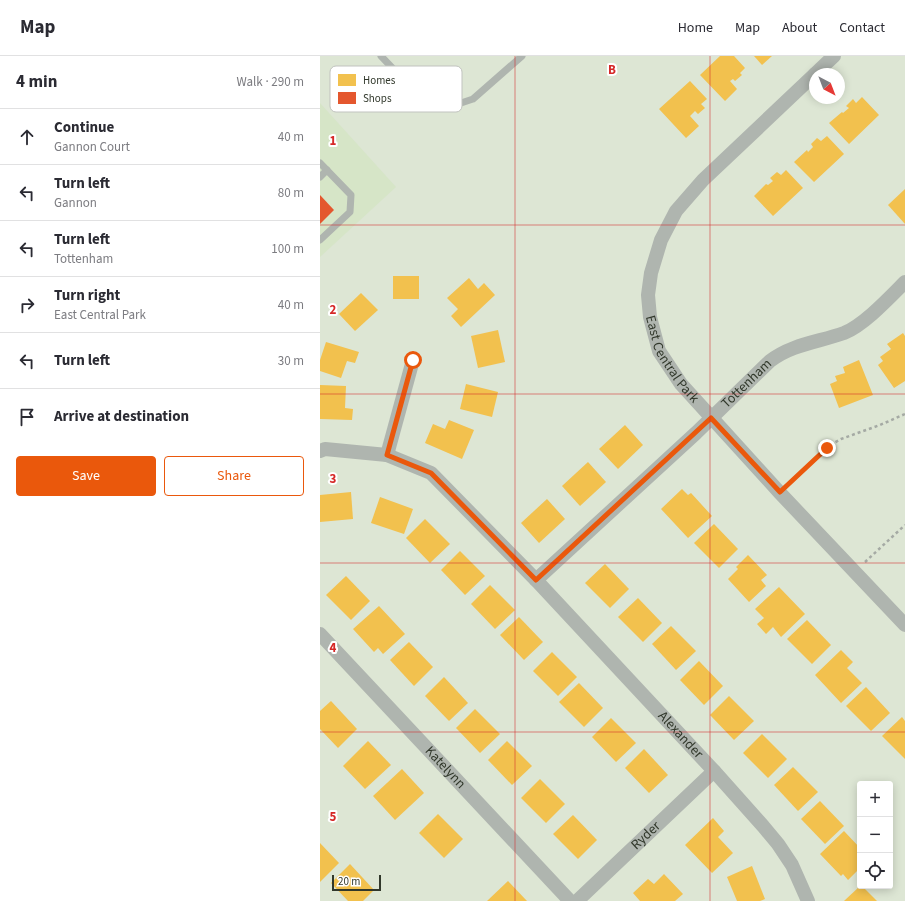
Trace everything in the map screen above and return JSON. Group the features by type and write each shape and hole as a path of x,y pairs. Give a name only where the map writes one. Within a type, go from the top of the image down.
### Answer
{"street":[{"name":"East Central Park","path":"821,68 834,56"},
{"name":"East Central Park","path":"809,80 689,196 676,211 660,240 655,256 648,295 650,317 659,351 682,384 711,418 905,625"},
{"name":"Tottenham","path":"536,580 778,355 796,347 845,332 858,325 905,282"},
{"path":"387,455 413,360"},
{"name":"Alexander","path":"320,450 325,449 387,455 431,473 536,580 714,771 778,844 792,865 808,901"},
{"name":"Katelynn","path":"320,634 570,901"},
{"name":"Ryder","path":"577,901 714,771"}],"lane":[{"path":"381,56 391,66"},
{"path":"462,103 473,99 522,56"},
{"path":"320,163 351,195 350,212 320,240"},
{"path":"320,177 327,170"}],"path":[{"path":"780,492 827,448 841,439 905,414"},
{"path":"855,572 905,525"}],"shaded area":[{"path":"320,103 396,187 320,257"}],"building: Homes":[{"path":"720,56 734,56 745,68 740,73 742,75 735,81 733,79 730,81 737,89 725,101 700,75"},
{"path":"754,56 772,56 762,65"},
{"path":"690,81 707,99 701,104 705,108 698,114 695,111 690,116 699,126 686,138 659,109"},
{"path":"862,97 879,115 849,144 829,123 849,108 846,106 853,99 856,103"},
{"path":"827,136 844,154 814,182 794,162 807,150 808,152 813,147 811,144 817,138 821,141"},
{"path":"786,170 803,188 773,216 754,196 766,184 768,185 773,181 770,178 777,172 781,175"},
{"path":"905,189 905,224 888,205"},
{"path":"393,276 419,276 419,299 393,299"},
{"path":"469,278 478,289 484,283 495,295 461,327 451,316 458,309 447,298"},
{"path":"361,293 378,310 355,331 339,314"},
{"path":"498,330 505,362 478,368 471,336"},
{"path":"903,333 905,336 905,381 894,388 878,365 883,361 880,357 891,349 887,344"},
{"path":"326,342 359,352 355,363 347,361 341,378 320,371 320,360"},
{"path":"859,360 873,395 839,408 830,384 837,381 835,376 845,373 843,367"},
{"path":"466,384 498,392 492,417 460,409"},
{"path":"320,385 346,386 345,408 353,409 352,420 320,419"},
{"path":"449,420 474,430 462,459 425,443 433,424 445,429"},
{"path":"625,425 643,445 618,469 599,449"},
{"path":"588,462 606,482 580,506 562,486"},
{"path":"682,489 688,495 691,493 712,516 688,538 661,509"},
{"path":"351,492 353,519 320,522 320,495"},
{"path":"380,497 413,509 404,534 371,523"},
{"path":"547,499 565,519 539,543 521,523"},
{"path":"425,519 450,544 430,563 406,538"},
{"path":"714,524 738,549 719,568 694,543"},
{"path":"460,551 485,576 465,595 441,570"},
{"path":"748,555 767,575 761,580 766,586 749,602 728,579 738,569 736,567"},
{"path":"605,564 629,589 610,608 585,583"},
{"path":"346,576 370,601 351,620 326,595"},
{"path":"490,585 515,610 495,629 471,604"},
{"path":"779,587 805,614 781,637 773,627 766,634 757,624 764,618 755,609"},
{"path":"638,598 662,623 643,642 618,617"},
{"path":"379,606 405,634 383,654 378,648 374,652 353,629"},
{"path":"519,617 543,642 524,660 500,635"},
{"path":"807,620 831,645 812,664 787,639"},
{"path":"671,626 696,651 676,670 652,644"},
{"path":"409,642 433,667 414,686 390,660"},
{"path":"841,650 853,662 847,668 862,683 841,703 815,675"},
{"path":"552,652 577,677 558,696 533,671"},
{"path":"699,661 723,686 704,705 680,680"},
{"path":"444,677 468,703 449,721 425,696"},
{"path":"579,683 603,708 584,727 559,702"},
{"path":"866,687 890,713 871,731 846,706"},
{"path":"729,696 754,721 734,740 710,715"},
{"path":"331,701 357,729 338,748 320,729 320,711"},
{"path":"475,709 500,734 480,753 456,728"},
{"path":"902,717 905,721 905,759 882,736"},
{"path":"611,718 636,743 616,762 592,737"},
{"path":"762,734 787,759 768,778 743,753"},
{"path":"368,741 391,765 365,789 343,766"},
{"path":"507,741 532,766 512,785 488,760"},
{"path":"644,749 668,775 649,793 625,768"},
{"path":"793,767 818,792 798,811 774,785"},
{"path":"402,769 424,793 395,820 373,796"},
{"path":"540,779 565,804 546,823 521,798"},
{"path":"820,801 844,826 825,844 801,819"},
{"path":"438,814 463,839 444,858 419,833"},
{"path":"573,815 597,840 578,859 553,834"},
{"path":"713,818 724,831 718,837 733,853 712,873 685,845"},
{"path":"844,831 857,845 857,871 848,880 843,874 841,876 820,854"},
{"path":"320,843 339,863 320,882"},
{"path":"350,864 374,890 363,901 348,901 331,883"},
{"path":"752,866 765,899 760,901 737,901 727,877"},
{"path":"664,874 683,894 675,901 640,901 633,893 648,879 654,884"},
{"path":"508,881 527,901 487,901"},
{"path":"857,889 865,889 877,901 844,901"}],"building: Shops":[{"path":"320,195 334,210 320,224"}],"route":[{"path":"413,360 387,455 431,473 536,580 711,418 780,492 827,448"}]}
